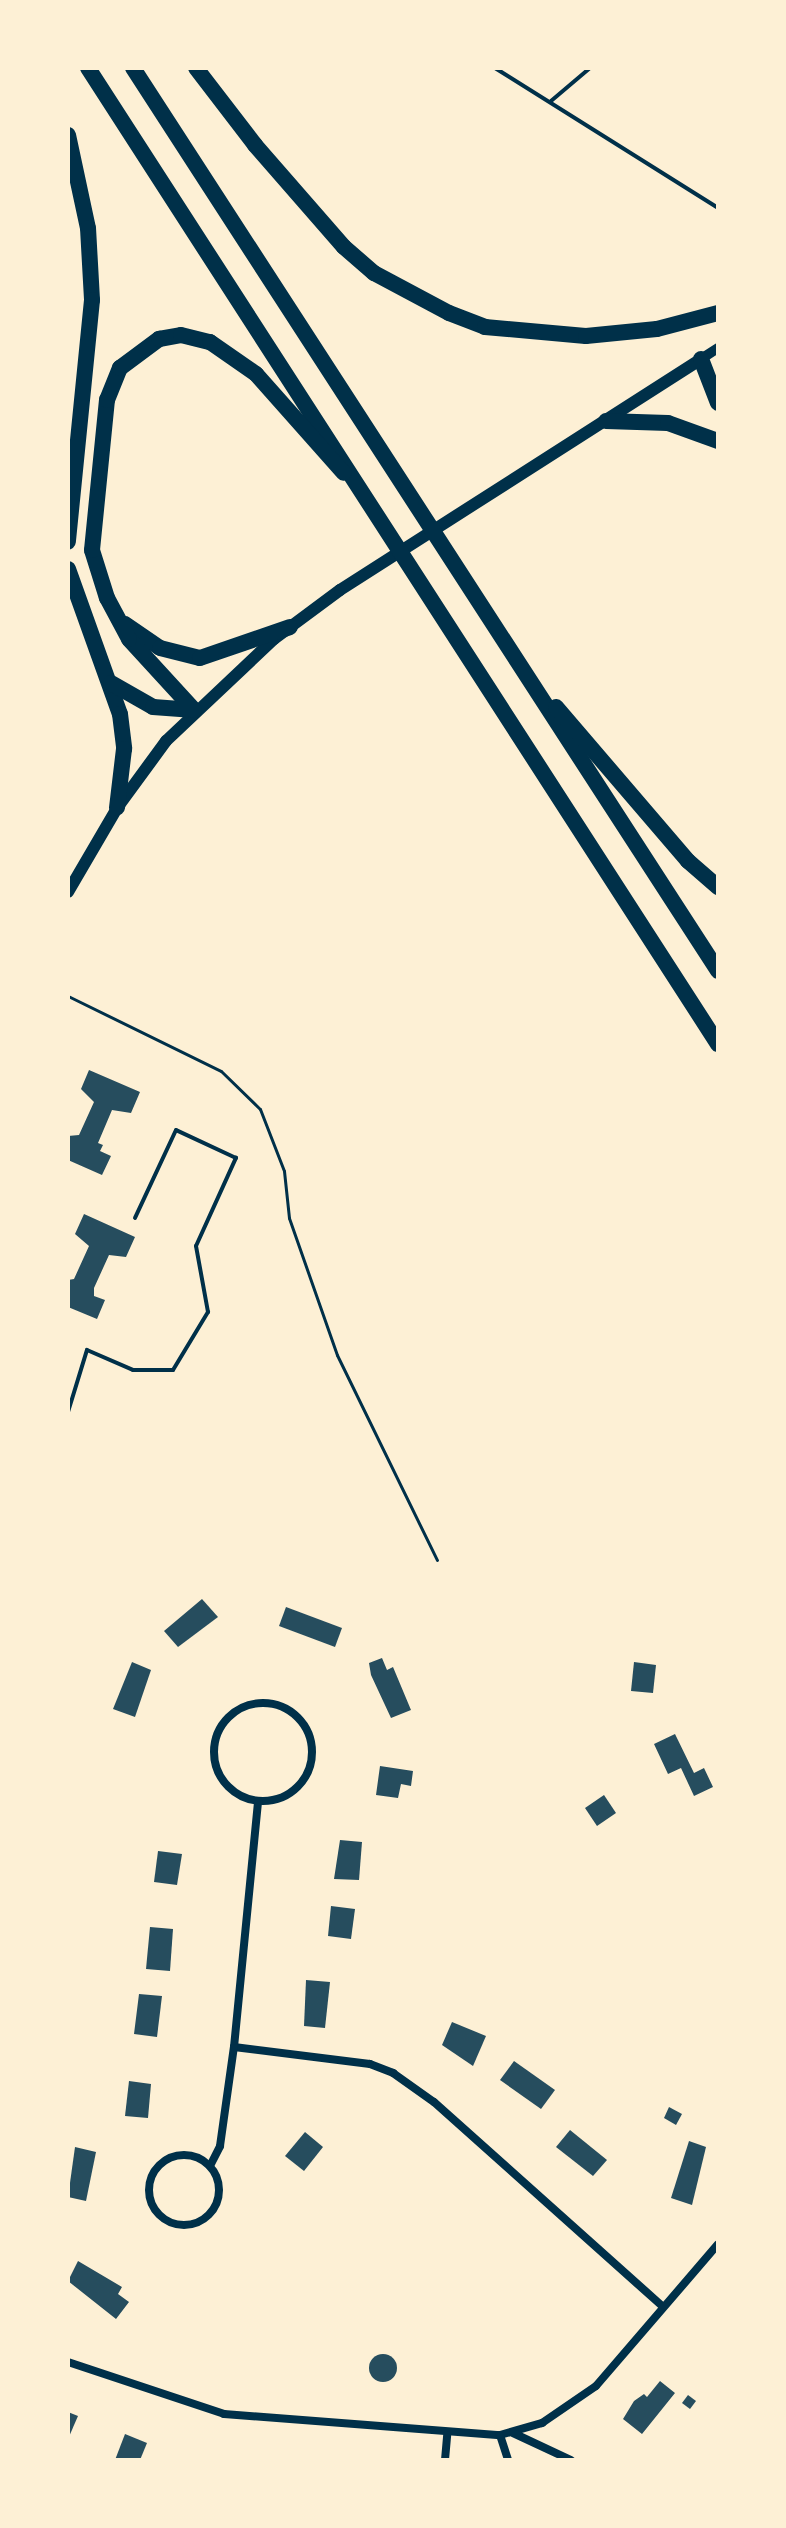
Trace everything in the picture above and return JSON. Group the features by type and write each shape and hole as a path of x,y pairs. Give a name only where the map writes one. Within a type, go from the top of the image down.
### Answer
{"highway":[{"path":"88,68 444,615 718,1044"},
{"path":"133,68 718,971"},
{"path":"196,68 255,145 344,247 388,282 449,313 499,329 586,336 657,329 718,313"},
{"path":"68,135 86,219 92,291 68,542"},
{"path":"194,710 137,650 116,614 92,550 101,437 114,378 128,359 159,339 192,336 234,354 372,504"},
{"path":"701,359 718,375"},
{"path":"701,359 718,403"},
{"path":"606,421 668,423 718,441"},
{"path":"68,569 78,607 111,683 124,749 117,808"},
{"path":"116,614 149,642 190,657 221,654 290,627"},
{"path":"519,665 688,861 718,887"},
{"path":"111,683 153,707 194,710"}],"main road":[{"path":"68,892 117,808 194,710 290,627 701,359"}],"street":[{"path":"701,359 718,348"},
{"path":"261,1702 277,1704 303,1723 313,1753 310,1769 289,1794 258,1801 242,1797 224,1781 214,1758 215,1742 231,1714 261,1702"},
{"path":"210,2166 220,2146 234,2047 258,1801"},
{"path":"234,2047 346,2060 393,2073 434,2102 663,2307"},
{"path":"180,2154 210,2166 220,2188 213,2211 205,2219 182,2225 160,2216 149,2195 159,2164 180,2154"},
{"path":"68,2362 224,2414 447,2435 500,2435 568,2409 596,2386 718,2244"},
{"path":"512,2432 571,2460"},
{"path":"445,2460 447,2435"},
{"path":"500,2435 508,2460"}],"lane":[{"path":"495,68 718,208"},
{"path":"551,101 590,68"},
{"path":"68,1412 87,1350 133,1370 173,1370 208,1312 196,1246 236,1158 176,1130 135,1218"}],"path":[{"path":"68,996 211,1065 244,1088 260,1109 284,1171 289,1218 337,1355 437,1560"}],"building":[{"path":"89,1070 140,1092 131,1113 112,1110 98,1143 103,1145 100,1151 111,1156 102,1175 68,1160 68,1136 79,1135 94,1102 81,1089"},
{"path":"84,1214 135,1237 126,1257 109,1255 94,1288 94,1296 105,1300 97,1319 68,1307 68,1280 74,1279 89,1246 75,1234"},
{"path":"202,1599 218,1617 178,1647 164,1631"},
{"path":"286,1607 342,1628 335,1647 279,1626"},
{"path":"382,1658 387,1670 393,1667 411,1710 391,1718 371,1675 369,1663"},
{"path":"132,1662 151,1670 135,1717 113,1709"},
{"path":"634,1662 656,1665 653,1693 631,1691"},
{"path":"675,1734 694,1773 704,1768 713,1787 694,1796 681,1768 668,1774 654,1744"},
{"path":"380,1766 413,1771 411,1786 401,1784 398,1798 376,1795"},
{"path":"604,1795 616,1813 597,1826 585,1808"},
{"path":"340,1840 362,1842 359,1880 334,1879"},
{"path":"158,1851 182,1854 177,1885 154,1882"},
{"path":"331,1906 355,1909 351,1939 328,1936"},
{"path":"150,1927 173,1929 170,1971 146,1969"},
{"path":"306,1980 330,1982 325,2028 304,2026"},
{"path":"139,1994 162,1996 157,2037 134,2034"},
{"path":"452,2022 486,2036 473,2066 442,2045"},
{"path":"514,2061 555,2090 541,2109 500,2080"},
{"path":"129,2081 151,2084 148,2118 125,2116"},
{"path":"669,2107 682,2114 676,2125 664,2118"},
{"path":"570,2130 607,2160 593,2176 556,2147"},
{"path":"305,2132 323,2147 304,2171 285,2156"},
{"path":"689,2141 706,2147 692,2205 671,2198"},
{"path":"75,2147 96,2152 86,2201 68,2197"},
{"path":"78,2261 122,2287 118,2294 129,2302 116,2319 68,2281"},
{"path":"383,2354 393,2358 397,2368 393,2378 383,2382 373,2378 369,2368 373,2358"},
{"path":"660,2381 675,2393 642,2434 623,2419 634,2401 644,2394 647,2397"},
{"path":"688,2395 696,2401 690,2409 682,2403"},
{"path":"68,2412 78,2416 68,2439"},
{"path":"125,2434 147,2443 140,2460 115,2460"}]}
